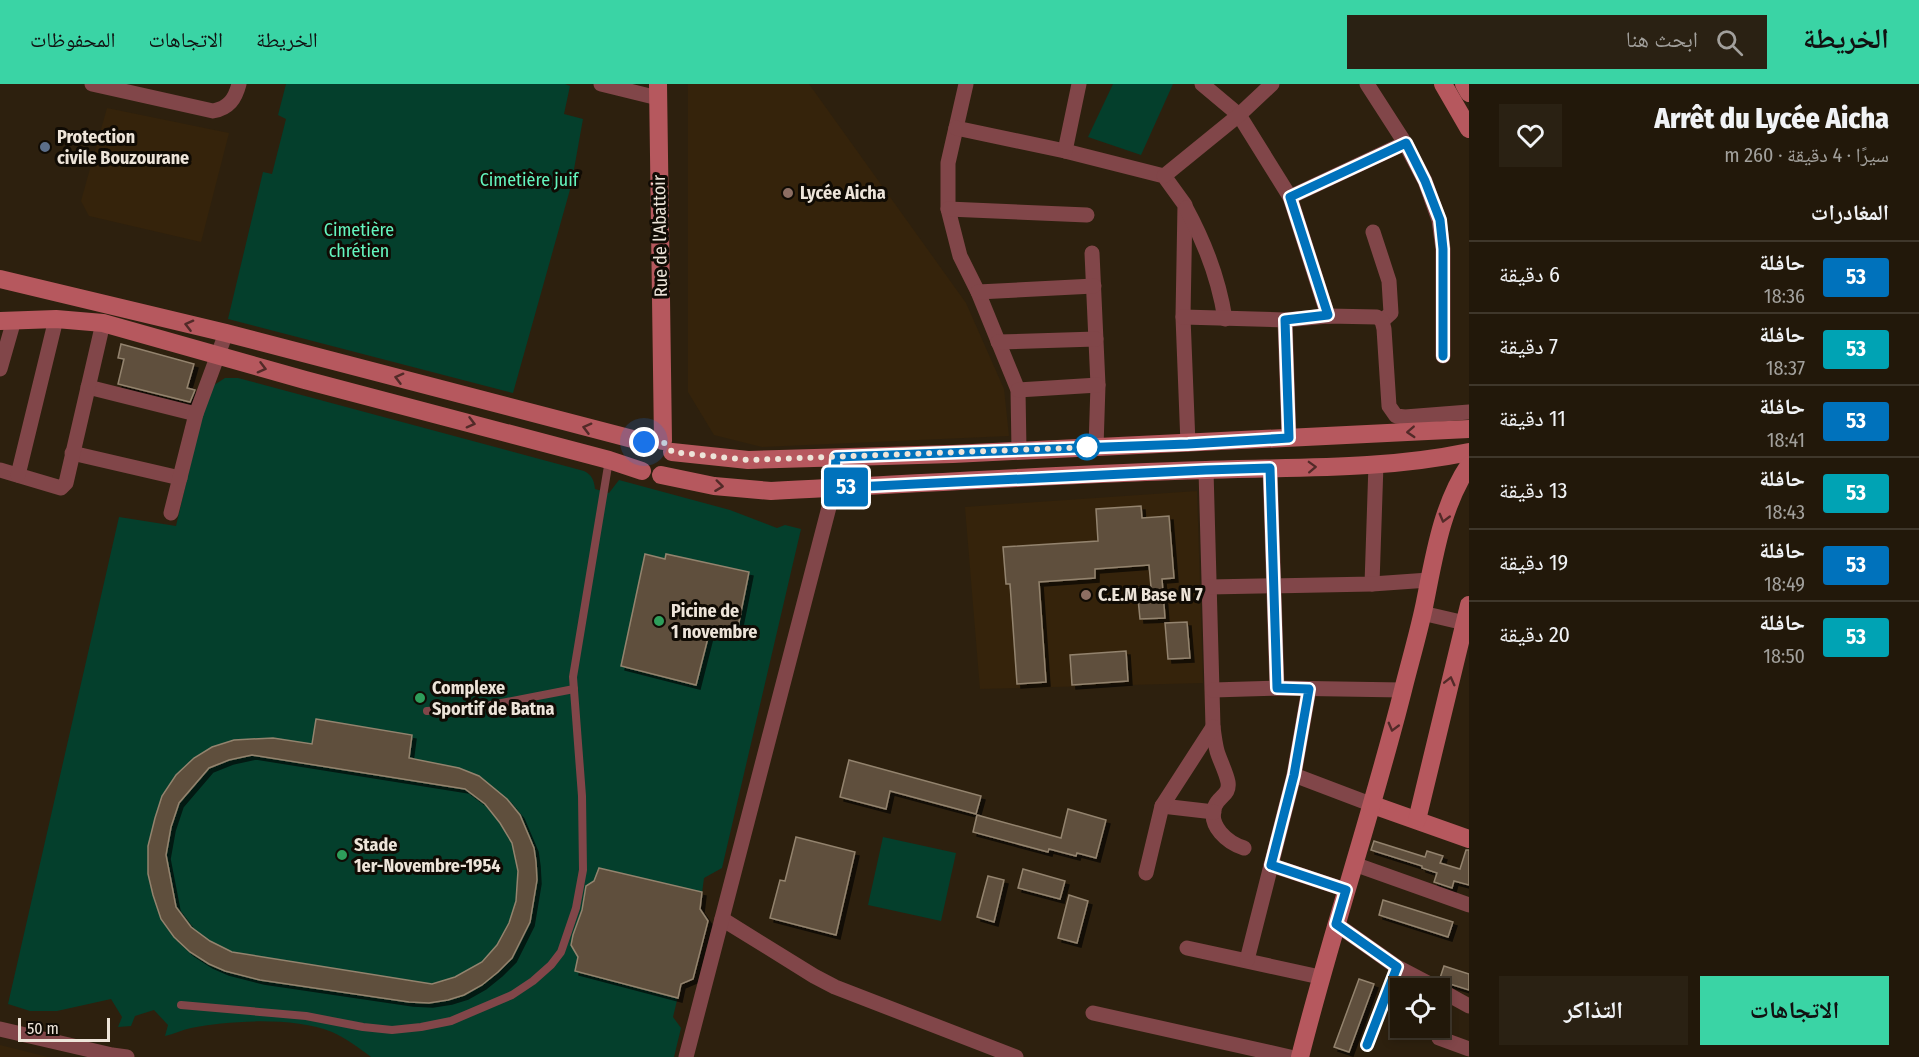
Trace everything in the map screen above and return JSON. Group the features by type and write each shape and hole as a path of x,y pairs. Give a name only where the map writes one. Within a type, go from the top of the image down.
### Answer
{"street":[{"path":"92,84 213,111 230,105 235,98 239,84"},
{"path":"601,84 658,91"},
{"path":"966,84 948,163 948,209 960,256 978,292 1018,390 1019,450"},
{"path":"1065,151 1079,84"},
{"path":"1202,84 1239,115 1290,197 1328,315"},
{"path":"1164,176 1239,115 1271,84"},
{"path":"1367,84 1406,143 1425,181 1440,220 1443,249 1443,356"},
{"path":"1443,84 1469,129"},
{"path":"1464,84 1469,93"},
{"name":"Rue de l'Abattoir","path":"658,91 662,388 668,447"},
{"path":"956,128 1065,151 1164,176 1185,205 1197,228 1213,269 1225,320"},
{"path":"1290,197 1406,143"},
{"path":"1185,205 1183,317 1188,444"},
{"path":"948,209 1087,215"},
{"path":"1373,232 1389,281 1391,314 1382,321"},
{"path":"1092,253 1098,385 1096,447"},
{"path":"0,279 226,333 644,442 657,439 668,447 748,460 1188,444 1469,429"},
{"path":"978,292 1094,286"},
{"path":"1183,317 1225,320 1285,320 1328,315 1377,317 1382,321 1384,329 1389,406 1396,416 1469,412"},
{"path":"18,475 56,319"},
{"path":"0,369 7,321 56,319 103,323 609,460 654,476 662,475 714,486 771,491 1432,460 1469,452 1467,445 1469,434"},
{"path":"1285,320 1289,438"},
{"path":"0,470 61,488 66,483 103,323"},
{"path":"171,513 196,414 226,333"},
{"path":"998,342 1096,339"},
{"path":"1018,390 1098,385"},
{"path":"88,387 196,414"},
{"path":"642,471 636,458 644,442"},
{"path":"662,475 671,467 673,460 668,447"},
{"path":"72,453 180,478"},
{"path":"686,1057 834,488 836,457"},
{"path":"1372,584 1376,464"},
{"path":"1300,1057 1320,977 1373,805 1446,510 1457,483 1469,465"},
{"path":"1270,468 1277,688"},
{"path":"1206,470 1213,727 1217,751 1228,783 1225,795 1215,804 1214,812 1219,831 1228,842 1244,848"},
{"path":"1209,587 1372,584 1430,580"},
{"path":"1417,820 1467,623 1469,604"},
{"path":"1422,613 1467,623"},
{"path":"1213,690 1277,688 1403,690"},
{"path":"1248,960 1294,775 1309,689"},
{"path":"1146,873 1162,806 1213,727"},
{"path":"1294,775 1469,839"},
{"path":"1162,806 1214,812"},
{"path":"1354,864 1469,905"},
{"path":"1271,865 1346,890"},
{"path":"722,919 835,987 1016,1057"},
{"path":"1336,924 1397,967 1418,978"},
{"path":"1186,948 1320,977"},
{"path":"1450,996 1469,1006"},
{"path":"1093,1013 1290,1057"},
{"path":"0,1029 127,1057"},
{"path":"1439,1038 1469,1049"}],"lane":[{"path":"181,1005 306,1016 392,1030 422,1027 451,1021 512,995 533,981 561,952 576,908 583,870 582,796 573,677 609,460"},
{"path":"427,711 481,707 574,689"},
{"path":"1367,1045 1397,967"}],"shaded area":[{"name":"Lycée Aicha","path":"688,84 809,84 966,303 1004,389 1009,436 762,447 714,435 688,392"},
{"path":"107,108 229,133 201,242 89,216 81,201"},
{"name":"C.E.M Base N 7","path":"1197,491 1203,683 980,689 965,507"},
{"path":"0,1045 48,1057 0,1057"}],"green space":[{"name":"Cimetière chrétien","path":"286,84 565,84 570,86 564,114 583,119 571,186 513,393 228,319 263,172 272,174 286,119 278,115"},
{"path":"1113,84 1173,84 1141,155 1088,137"},
{"name":"Complexe Sportif de Batna","path":"225,378 238,378 584,471 592,478 595,489 609,493 619,480 730,510 777,528 785,525 801,529 722,868 704,878 700,908 708,921 693,979 681,984 673,1017 681,1028 674,1057 371,1057 332,1032 300,1024 262,1021 224,1023 191,1028 165,1036 168,1025 154,1010 135,1016 131,1026 118,1027 122,1017 111,999 57,1011 30,1011 8,1004 119,517 176,526 205,401 211,387"},
{"path":"883,837 956,853 941,921 868,905"}],"building":[{"path":"121,344 194,364 187,388 195,390 190,402 118,384 124,359 118,358"},
{"path":"1141,506 1142,518 1169,516 1174,578 1162,579 1165,618 1140,619 1137,588 1151,587 1149,565 1095,569 1095,578 1039,582 1046,682 1017,684 1010,584 1006,584 1003,547 1098,541 1096,509"},
{"path":"645,554 665,559 666,554 749,572 737,632 711,626 696,685 621,666"},
{"path":"1187,622 1190,658 1168,659 1165,623"},
{"path":"1126,651 1128,681 1072,685 1070,655"},
{"path":"316,719 412,735 409,758 459,768 479,776 507,799 520,815 534,848 536,862 537,880 530,922 512,958 482,985 464,995 429,1003 260,980 225,971 209,964 190,952 174,937 161,919 148,874 148,846 162,796 176,775 194,758 212,747 234,740 273,738 312,744","holes":["252,755 465,789 485,804 500,823 512,843 518,871 516,901 509,923 497,945 482,962 455,977 432,984 232,952 210,941 191,927 176,907 166,855 171,827 179,803 209,768 229,760"]},
{"path":"849,760 981,796 976,814 890,791 886,809 840,797"},
{"path":"1068,809 1106,820 1096,858 1049,849 1048,852 973,832 977,815 1061,838"},
{"path":"796,837 855,852 836,935 770,918 780,880 785,881"},
{"path":"1374,841 1425,857 1427,851 1443,856 1440,863 1460,869 1466,850 1469,850 1469,885 1454,881 1452,888 1434,882 1437,873 1371,850"},
{"path":"599,868 702,892 700,909 708,921 693,979 681,984 678,998 575,971 578,957 571,945 573,935 582,910 586,886 594,881"},
{"path":"1023,869 1065,881 1060,899 1018,888"},
{"path":"988,876 1004,880 994,922 977,917"},
{"path":"1069,895 1088,901 1077,943 1058,938"},
{"path":"1383,900 1453,922 1448,937 1379,915"},
{"path":"1444,966 1469,974 1469,990 1450,984 1450,978 1440,978"},
{"path":"1359,979 1374,984 1349,1052 1334,1047"}],"bus line":[{"name":"53","path":"1367,1045 1397,967 1336,924 1346,890 1271,865 1294,775 1309,689 1277,688 1270,468 834,488 836,457 953,454 1289,438 1285,320 1328,315 1290,197 1406,143 1425,181 1440,220 1443,249 1443,356"}],"place":[{"name":"Protection civile Bouzourane","path":"45,147"},
{"name":"Lycée Aicha","path":"788,193"},
{"name":"C.E.M Base N 7","path":"1086,595"},
{"name":"Picine de 1 novembre","path":"659,621"},
{"name":"Complexe Sportif de Batna","path":"420,698"},
{"name":"Stade 1er-Novembre-1954","path":"342,855"}],"route":[{"path":"644,442 657,439 668,445 672,452 748,460 1096,447 1087,447"}],"park label":[{"name":"Cimetière juif","path":"529,180"}]}
